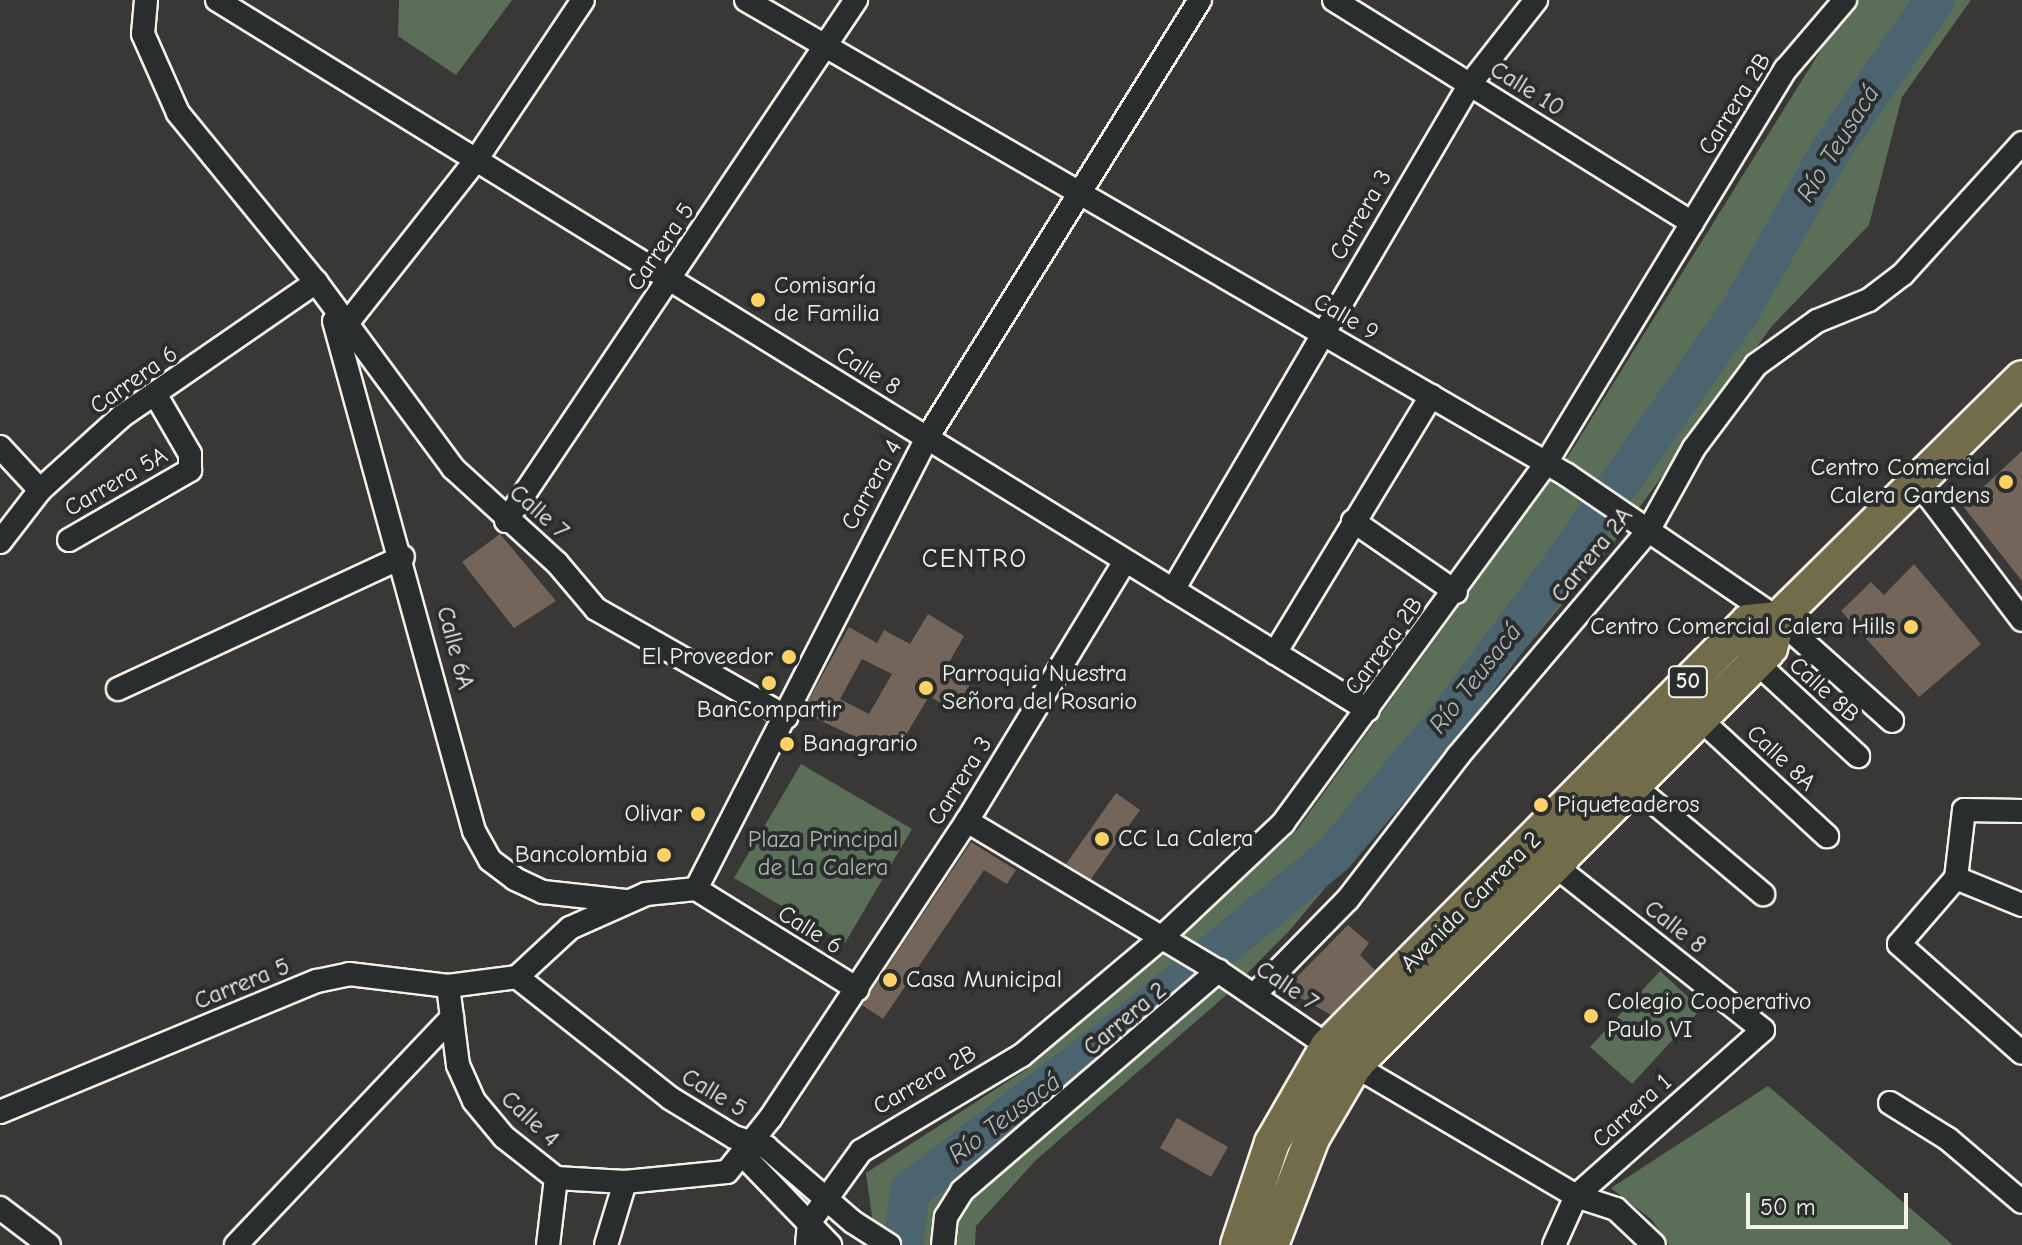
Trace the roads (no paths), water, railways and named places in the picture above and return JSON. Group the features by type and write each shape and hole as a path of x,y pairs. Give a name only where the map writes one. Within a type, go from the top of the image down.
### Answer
{"main road":[{"name":"Avenida Carrera 2","path":"1271,1245 1265,1207 1272,1143 1328,1046 1620,775 1700,719 1770,648 1778,619 2022,378"},
{"name":"Avenida Carrera 2","path":"1238,1245 1312,1138 1355,1065 1554,865 1620,775 1748,622 1778,619"}],"street":[{"path":"146,0 143,34 178,113 316,282"},
{"name":"Calle 8","path":"217,0 1368,710"},
{"path":"338,317 476,160 583,0"},
{"name":"Calle 9","path":"746,0 1567,475 1778,619 1892,721"},
{"name":"Carrera 5","path":"506,521 856,0"},
{"name":"Carrera 4","path":"696,889 786,717 847,585 927,438 1200,0"},
{"name":"Calle 10","path":"1334,0 1692,223"},
{"name":"Carrera 3","path":"1173,590 1470,84 1536,0"},
{"name":"Carrera 2B","path":"830,1197 861,1151 1022,1055 1158,941 1283,823 1456,592 1546,463 1786,69 1845,0"},
{"name":"Carrera 2A","path":"1254,995 1348,899 1458,756 1648,531 1694,448 1756,365 1817,321 1869,300 1903,274 2022,143"},
{"name":"Calle 7","path":"316,282 338,317 453,468 506,521 557,563 596,609 786,717"},
{"name":"Carrera 6","path":"0,542 40,490 122,416 157,397 316,282"},
{"name":"Calle 6A","path":"338,317 474,831 490,860 543,892 626,901"},
{"path":"1275,653 1431,396"},
{"name":"Carrera 5A","path":"69,540 190,470 190,454 157,397"},
{"path":"0,447 40,490"},
{"path":"1917,481 2022,620"},
{"path":"1353,521 1456,592"},
{"path":"118,689 403,557"},
{"name":"Carrera 3","path":"746,1148 857,989 967,821 1125,561"},
{"name":"Calle 8B","path":"1756,662 1858,756"},
{"name":"Calle 8A","path":"1700,719 1827,836"},
{"path":"1620,775 1763,894"},
{"path":"2022,811 1964,810 1956,878 1899,944 2022,1053"},
{"name":"Calle 7","path":"967,821 1158,941 1218,971 1355,1065 1576,1196 1616,1209 1654,1245"},
{"name":"Calle 8","path":"1554,865 1763,1030"},
{"path":"1956,878 2022,905"},
{"path":"517,977 570,928 626,901 696,889"},
{"name":"Calle 6","path":"696,889 857,989"},
{"name":"Carrera 2","path":"943,1245 946,1217 962,1191 1218,971"},
{"name":"Carrera 5","path":"0,1112 317,981 349,974 448,986 517,977"},
{"name":"Calle 5","path":"517,977 670,1098 746,1148 766,1147 883,1242"},
{"name":"Calle 4","path":"448,986 458,1065 474,1101 504,1137 556,1178 625,1182 709,1179 727,1172 746,1148"},
{"path":"236,1245 452,1017"},
{"name":"Carrera 1","path":"1554,1245 1576,1196 1763,1030"},
{"path":"1890,1103 1948,1139 2022,1202"},
{"path":"746,1148 766,1186 808,1234 830,1245"},
{"path":"548,1245 556,1178"},
{"path":"606,1245 625,1182"},
{"path":"808,1234 830,1197"},
{"path":"0,1209 49,1245"}],"waterway":[{"name":"Río Teusacá","path":"903,1245 910,1191 1133,1021 1334,854 1442,726 1557,573 1743,306 1832,148 1935,0"}],"place":[{"name":"Comisaría de Familia","path":"758,300"},
{"name":"Centro Comercial Calera Gardens","path":"2006,482"},
{"name":"Centro Comercial Calera Hills","path":"1911,627"},
{"name":"El Proveedor","path":"789,657"},
{"name":"BanCompartir","path":"769,683"},
{"name":"Parroquia Nuestra Señora del Rosario","path":"926,688"},
{"name":"Banagrario","path":"787,744"},
{"name":"Piqueteaderos","path":"1541,805"},
{"name":"Olivar","path":"698,814"},
{"name":"CC La Calera","path":"1102,839"},
{"name":"Bancolombia","path":"664,855"},
{"name":"Casa Municipal","path":"890,980"},
{"name":"Colegio Cooperativo Paulo VI","path":"1591,1016"}],"district":[{"name":"CENTRO","path":"975,560"}],"park label":[{"name":"Plaza Principal de La Calera","path":"823,854"}]}
